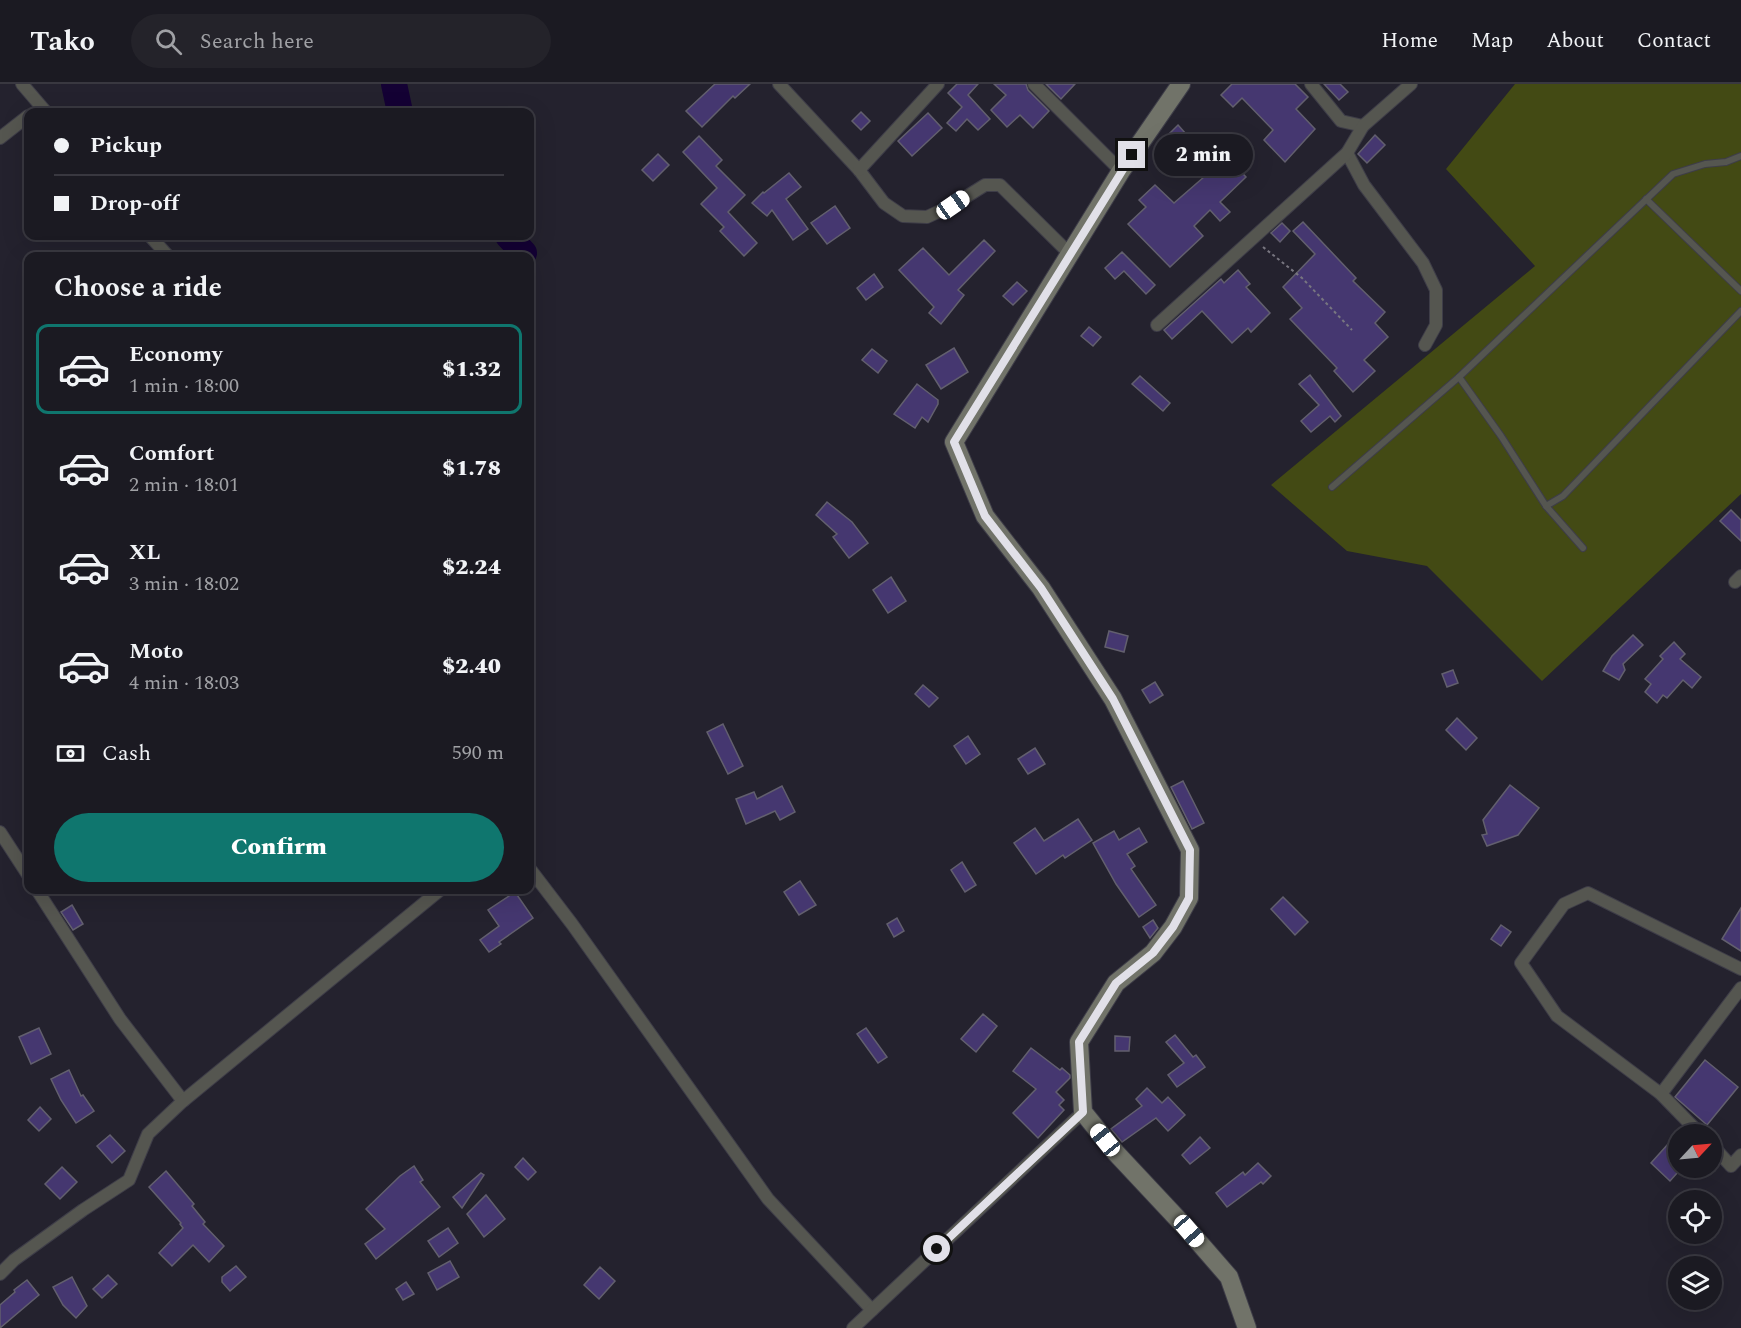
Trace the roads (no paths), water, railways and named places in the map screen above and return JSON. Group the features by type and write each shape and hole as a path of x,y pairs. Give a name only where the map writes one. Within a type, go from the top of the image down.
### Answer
{"street":[{"path":"22,84 39,108"},
{"path":"779,84 859,170 884,203 903,216 927,217 953,205 985,185 1000,185 1070,254"},
{"path":"859,170 938,84"},
{"path":"1034,84 1121,171"},
{"path":"1311,84 1341,121 1363,126"},
{"path":"1157,325 1347,153 1363,126 1411,84"},
{"path":"1176,87 1121,171 954,442 985,516 1041,588 1113,699 1190,850 1189,898 1173,927 1153,953 1116,983 1079,1042 1083,1112 1116,1154 1229,1277 1247,1328"},
{"path":"0,138 24,119"},
{"path":"1347,153 1364,185 1423,263 1436,290 1436,325 1425,345"},
{"path":"154,240 164,252"},
{"path":"0,832 24,869"},
{"path":"534,874 768,1199 872,1310"},
{"path":"1690,1124 1661,1094 1557,1016 1521,963 1564,904 1588,893 1741,969"},
{"path":"40,894 120,1019 183,1101"},
{"path":"0,1274 14,1260 129,1180 148,1134 183,1101 435,894"},
{"path":"1661,1094 1741,988"},
{"path":"853,1328 1083,1112"},
{"path":"1722,1157 1731,1166 1741,1155"}],"lane":[{"path":"1332,487 1459,377 1673,174 1705,164 1726,162 1741,156"},
{"path":"1646,199 1741,291"},
{"path":"1546,506 1563,496 1741,311"},
{"path":"1459,377 1501,436 1546,506 1583,548"}],"waterway":[{"path":"394,84 399,108"},
{"path":"512,240 523,252"}]}
